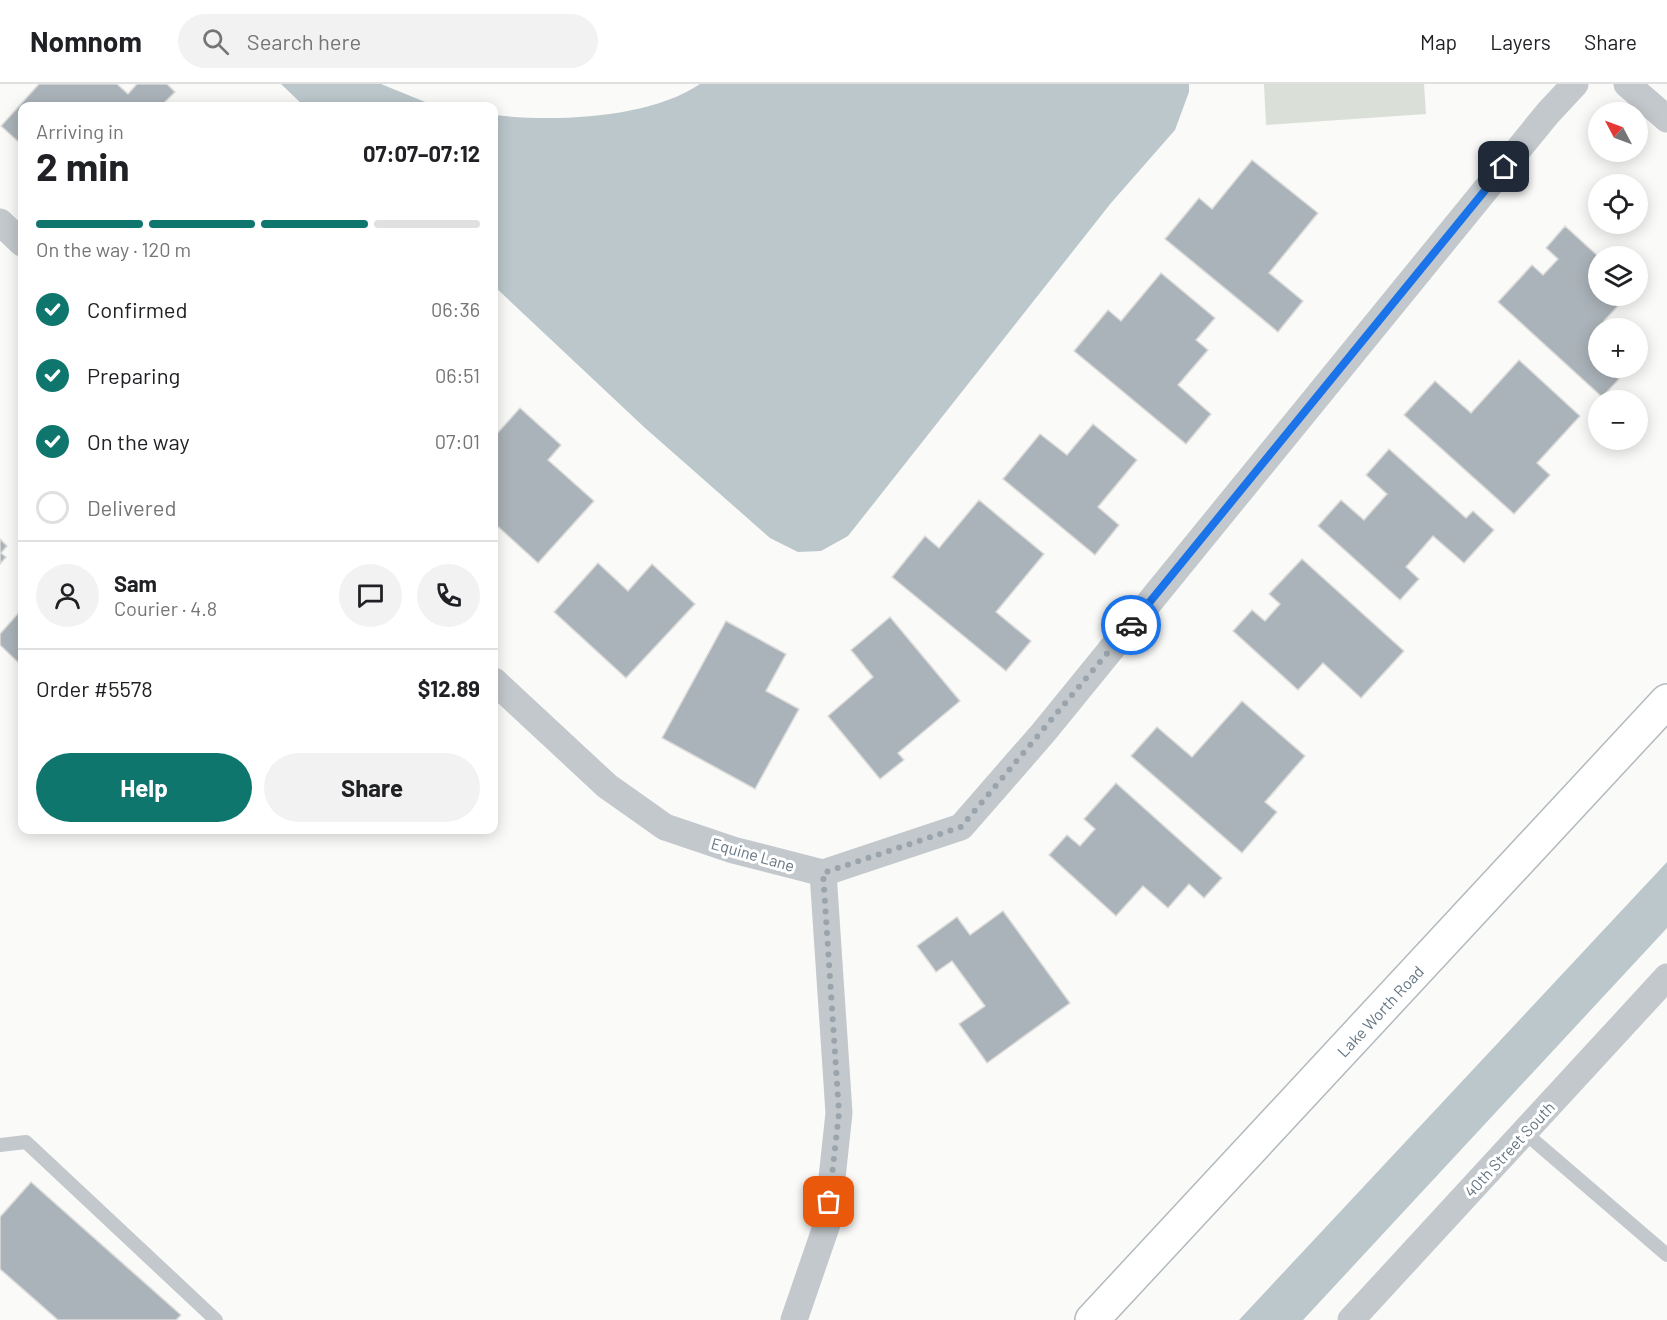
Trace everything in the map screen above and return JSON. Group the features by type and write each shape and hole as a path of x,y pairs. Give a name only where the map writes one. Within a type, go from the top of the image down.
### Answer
{"street":[{"path":"795,1320 826,1224 839,1113 823,873 961,827 1043,733 1548,113 1575,84"},
{"path":"1627,84 1667,119"},
{"path":"0,222 18,239"},
{"name":"Equine Lane","path":"498,685 607,786 665,827 733,850 823,873"},
{"name":"Lake Worth Road","path":"1092,1320 1667,701"},
{"name":"40th Street South","path":"1350,1320 1667,977"}],"lane":[{"path":"1524,1132 1667,1255"},
{"path":"0,1145 26,1142 216,1320"}],"shaded area":[{"path":"281,84 381,84 425,102 300,102"},
{"path":"700,84 1189,84 1189,92 1175,130 1111,203 848,536 821,551 798,552 770,538 644,427 498,290 498,115 544,118 600,115 654,105 679,96"},
{"path":"1264,84 1424,84 1426,114 1266,125"},
{"path":"1667,862 1667,928 1303,1320 1239,1320"}],"building":[{"path":"39,84 117,84 128,94 137,84 167,84 175,92 165,102 23,102"},
{"path":"18,107 18,141 1,126"},
{"path":"1252,160 1318,213 1269,273 1303,301 1278,332 1165,239 1199,198 1212,209"},
{"path":"1565,226 1588,247 1588,306 1618,306 1607,318 1588,318 1588,378 1619,379 1609,390 1594,390 1498,302 1532,265 1543,275 1558,259 1546,248"},
{"path":"1161,273 1215,318 1196,340 1208,350 1178,385 1211,414 1186,444 1074,351 1108,310 1121,321"},
{"path":"1519,360 1580,416 1537,463 1550,475 1514,514 1404,415 1435,381 1471,413"},
{"path":"520,408 561,445 548,460 594,501 538,563 498,527 498,433"},
{"path":"1093,424 1137,460 1098,507 1119,525 1095,555 1003,479 1040,434 1067,455"},
{"path":"1389,449 1466,518 1473,511 1494,530 1464,563 1433,536 1406,567 1419,579 1400,600 1318,526 1341,500 1364,520 1387,494 1366,475"},
{"path":"979,500 1044,554 996,612 1031,641 1006,671 892,577 925,536 939,548"},
{"path":"0,539 7,546 1,553 6,557 0,564"},
{"path":"1302,559 1404,651 1361,698 1323,663 1298,690 1233,631 1252,610 1265,621 1280,604 1269,594"},
{"path":"598,563 628,591 652,564 695,604 626,678 554,612"},
{"path":"18,614 18,662 0,645 0,634"},
{"path":"890,617 960,701 898,753 904,760 880,779 828,716 873,677 851,650"},
{"path":"726,621 786,654 766,691 799,709 755,789 662,738"},
{"path":"1242,701 1305,756 1265,802 1277,812 1242,853 1131,756 1157,727 1192,757"},
{"path":"1116,783 1222,878 1204,898 1189,884 1168,908 1143,886 1116,916 1049,855 1067,835 1080,846 1095,829 1084,819"},
{"path":"1003,911 1070,1003 987,1063 959,1024 985,1006 952,961 936,972 917,946 957,917 970,935"},
{"path":"31,1182 181,1315 176,1320 58,1320 0,1269 0,1217"}],"way so far":[{"path":"829,1202 839,1113 823,873 961,827 1043,733 1131,625"}],"route":[{"path":"1131,625 1504,167"}]}
